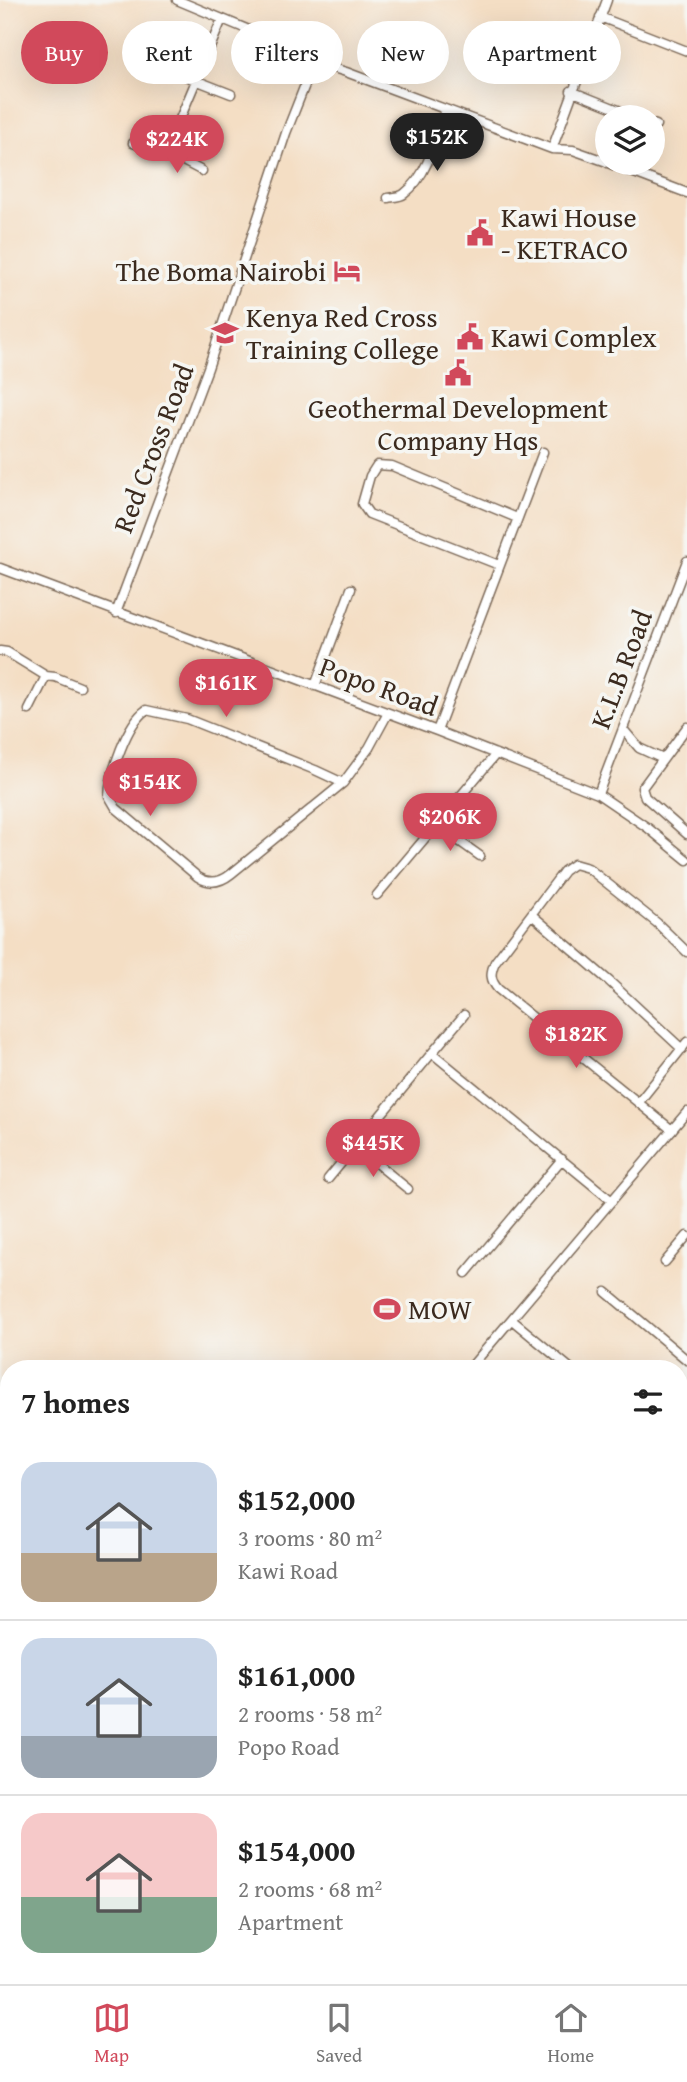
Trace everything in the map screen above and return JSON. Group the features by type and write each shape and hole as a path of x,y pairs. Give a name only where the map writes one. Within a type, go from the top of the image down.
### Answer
{"street":[{"path":"177,0 231,23"},
{"path":"552,149 607,0"},
{"path":"600,17 687,51"},
{"path":"217,31 222,19"},
{"path":"343,72 552,149 573,149 595,158"},
{"path":"166,152 194,84"},
{"path":"206,84 231,94"},
{"name":"Red Cross Road","path":"116,613 208,368 286,133 305,84"},
{"path":"571,92 605,105"},
{"path":"388,198 403,195 421,174 445,109"},
{"path":"133,143 166,152 202,172"},
{"path":"641,175 687,192"},
{"path":"437,731 543,452"},
{"path":"499,565 369,514 362,504 369,476 377,465 392,466 517,518"},
{"name":"K.L.B Road","path":"598,794 687,561"},
{"name":"Popo Road","path":"0,568 598,794 648,828 687,860"},
{"path":"315,686 351,589"},
{"path":"0,651 7,652 46,676 80,687"},
{"path":"29,710 46,676"},
{"path":"343,783 315,769 187,719 146,710 137,718 127,737 114,769 108,796 117,808 198,877 214,882 231,874 343,783 369,748 388,713"},
{"path":"687,727 645,782 642,793 687,834"},
{"path":"622,729 639,748 663,760"},
{"path":"377,895 438,826 496,754"},
{"path":"438,826 480,856"},
{"path":"672,1130 494,984 491,977 495,962 564,871 574,864 582,866 657,923 687,952"},
{"path":"532,915 685,1046 639,1102"},
{"path":"328,1179 464,1015"},
{"path":"432,1053 612,1201"},
{"path":"477,1360 687,1112"},
{"path":"355,1146 408,1189"},
{"path":"466,1273 562,1159"},
{"path":"665,1262 687,1236"},
{"path":"606,1292 687,1360"},
{"path":"512,1320 560,1360"}],"place":[{"name":"Kawi House - KETRACO","path":"480,233"},
{"name":"The Boma Nairobi","path":"347,271"},
{"name":"Kenya Red Cross Training College","path":"225,333"},
{"name":"Kawi Complex","path":"470,337"},
{"name":"Geothermal Development Company Hqs","path":"458,373"},
{"name":"MOW","path":"387,1309"}]}
